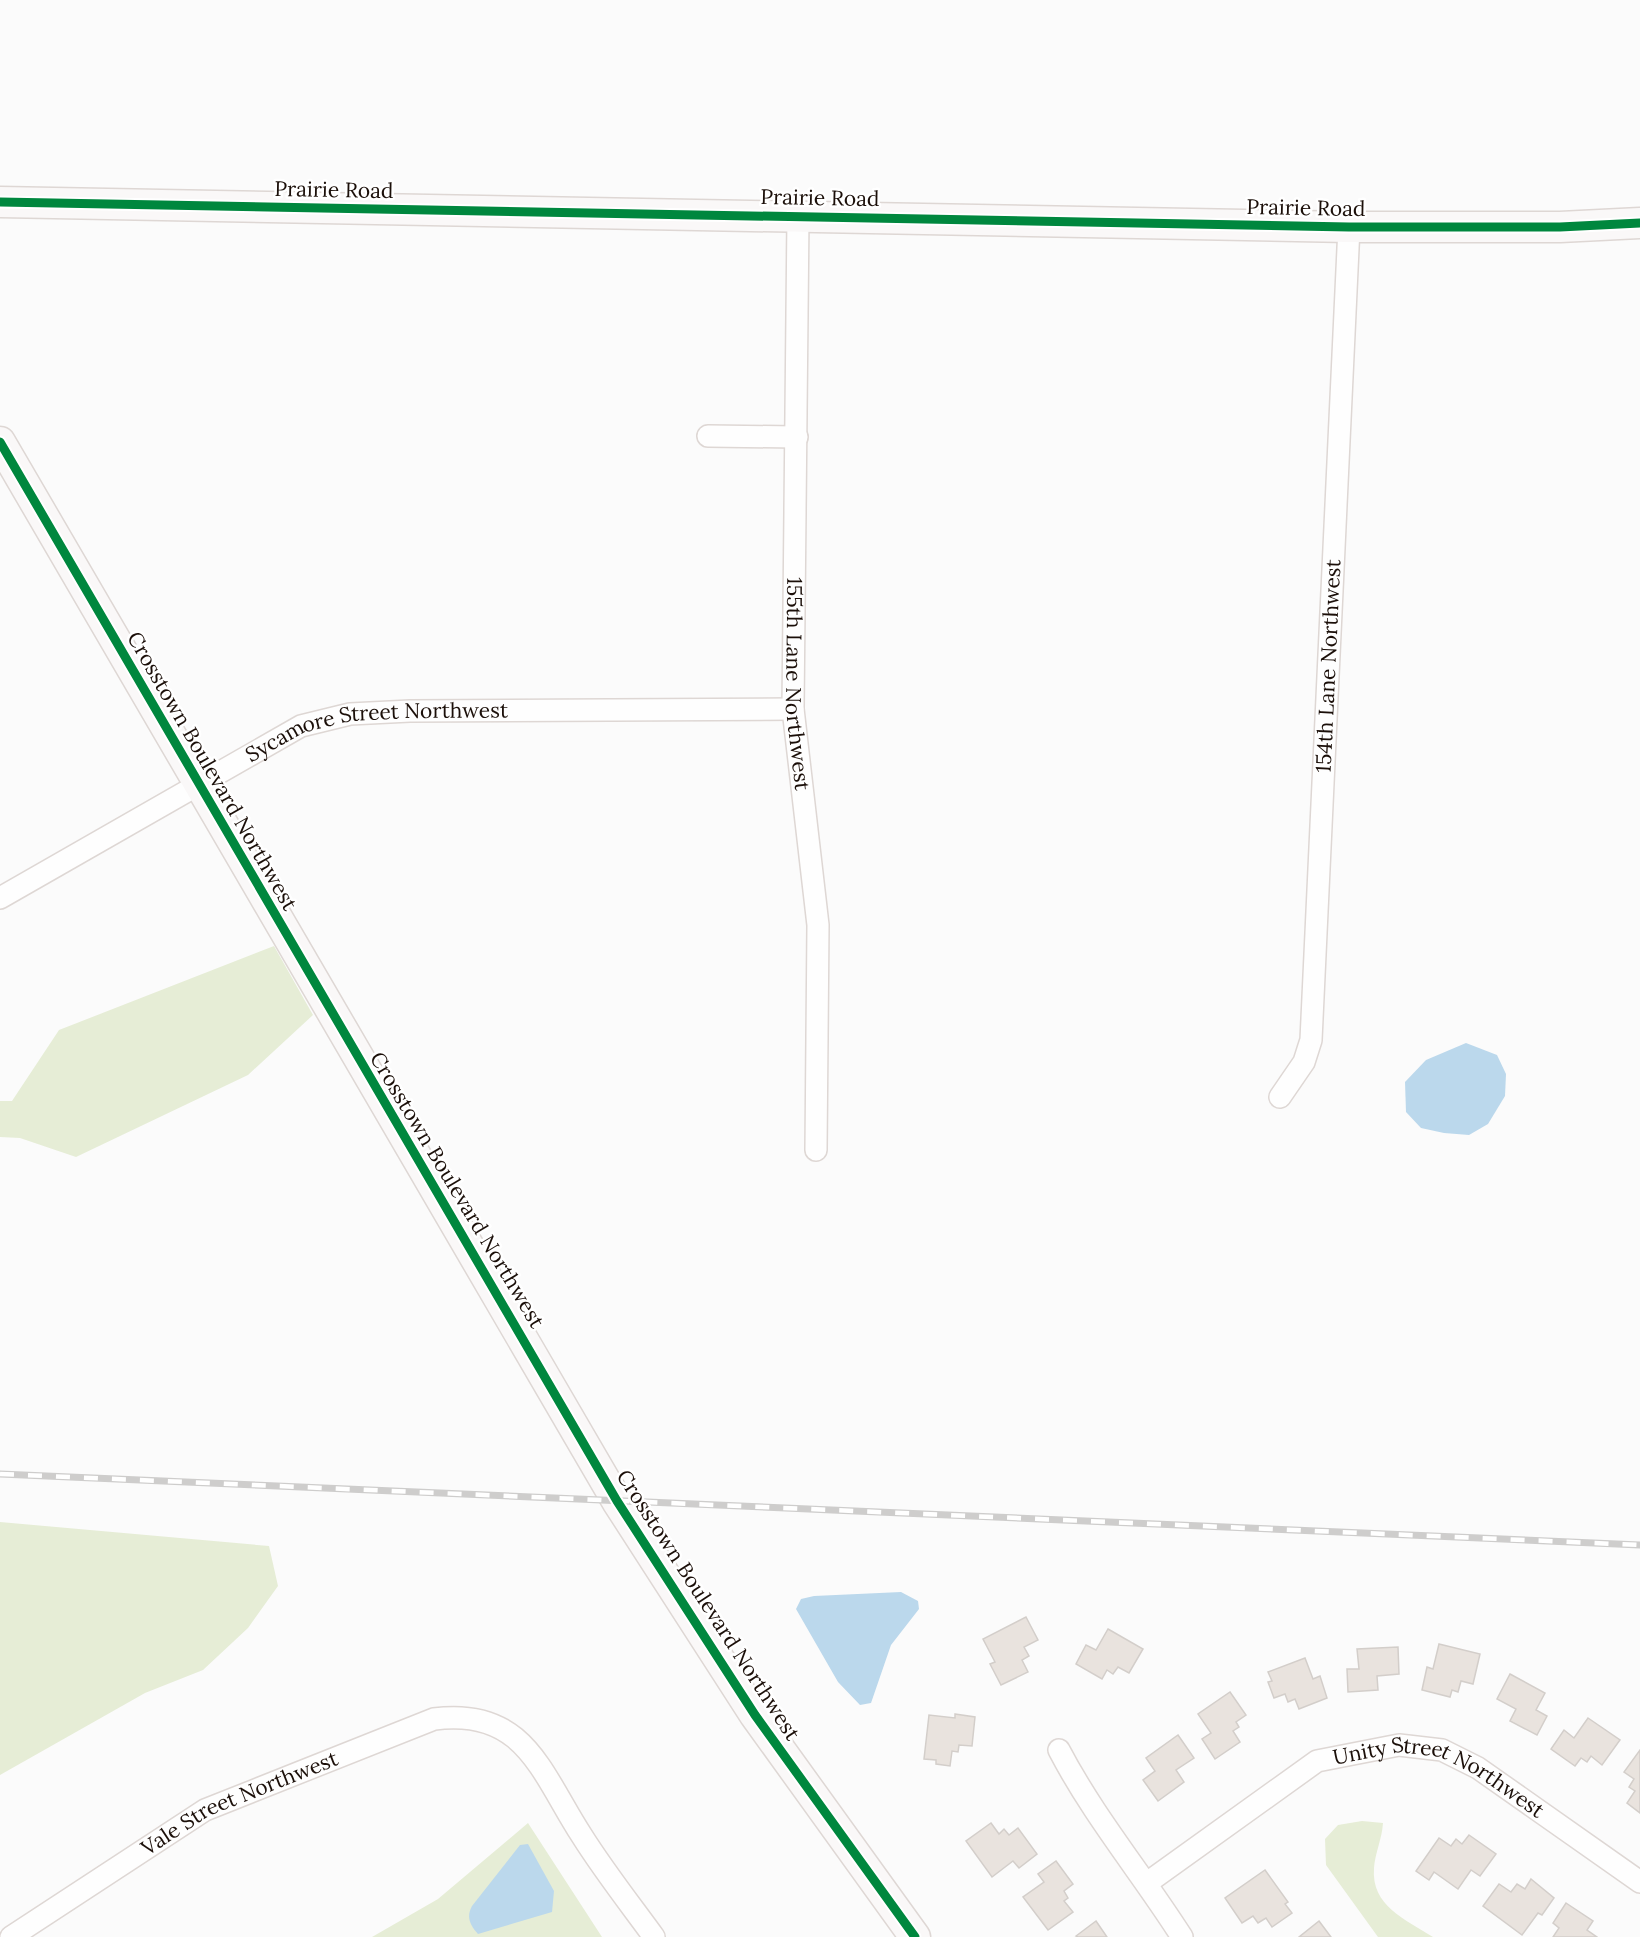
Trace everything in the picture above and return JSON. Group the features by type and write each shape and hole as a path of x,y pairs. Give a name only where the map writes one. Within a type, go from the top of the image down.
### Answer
{"street":[{"name":"Prairie Road","path":"0,202 1349,227 1527,227 1640,223"},
{"name":"155th Lane Northwest","path":"798,216 793,709 818,925 816,1150"},
{"name":"154th Lane Northwest","path":"1280,1096 1304,1062 1311,1040 1349,227"},
{"path":"708,436 797,436"},
{"name":"Crosstown Boulevard Northwest","path":"0,442 617,1501 749,1706 915,1937"},
{"name":"Sycamore Street Northwest","path":"0,898 197,783 301,726 350,714 410,711 793,709"},
{"name":"Vale Street Northwest","path":"11,1937 205,1810 227,1799 434,1719 458,1716 485,1720 530,1750 582,1836 654,1937"},
{"name":"Unity Street Northwest","path":"1147,1883 1317,1761 1399,1745 1442,1750 1478,1768 1640,1882"},
{"path":"1059,1750 1084,1797 1147,1883 1182,1937"}],"green space":[{"path":"274,946 313,1015 248,1075 76,1157 20,1138 0,1137 0,1101 12,1101 59,1030"},
{"path":"0,1522 269,1546 278,1586 248,1628 203,1670 145,1693 0,1775"},
{"path":"1362,1821 1383,1823 1374,1868 1378,1892 1384,1902 1401,1917 1433,1937 1378,1937 1326,1865 1325,1839 1338,1825"},
{"path":"528,1823 602,1937 372,1937 438,1899"}],"water":[{"path":"1466,1043 1497,1055 1506,1074 1505,1096 1488,1124 1469,1135 1421,1128 1406,1112 1405,1082 1426,1060"},
{"path":"901,1592 918,1601 919,1609 891,1645 871,1703 860,1705 838,1682 796,1609 801,1599 814,1596"},
{"path":"528,1844 554,1891 552,1912 478,1934 470,1921 469,1914 472,1906 520,1845"}],"building":[{"path":"1026,1617 1038,1640 1024,1647 1029,1656 1022,1660 1028,1672 1001,1685 990,1664 995,1662 983,1639"},
{"path":"1108,1629 1143,1649 1129,1673 1118,1667 1113,1674 1107,1670 1102,1679 1076,1664 1086,1645 1096,1650"},
{"path":"1439,1644 1480,1654 1473,1684 1461,1681 1458,1692 1452,1690 1450,1697 1422,1690 1427,1667 1433,1669"},
{"path":"1398,1647 1399,1674 1377,1676 1378,1690 1348,1692 1347,1669 1359,1669 1357,1649"},
{"path":"1305,1658 1313,1679 1320,1676 1327,1698 1299,1709 1295,1699 1288,1702 1285,1694 1274,1698 1268,1682 1272,1681 1268,1672"},
{"path":"1510,1674 1545,1693 1536,1710 1547,1716 1537,1735 1510,1721 1516,1709 1497,1699"},
{"path":"1230,1692 1246,1715 1236,1722 1239,1727 1233,1731 1240,1742 1215,1759 1202,1739 1211,1733 1198,1714"},
{"path":"955,1714 975,1717 972,1746 959,1745 958,1752 952,1751 950,1766 936,1764 936,1760 924,1759 929,1715 955,1718"},
{"path":"1588,1718 1620,1740 1602,1765 1591,1756 1587,1762 1581,1758 1575,1766 1551,1749 1564,1730 1574,1738"},
{"path":"1178,1735 1194,1758 1176,1770 1184,1782 1158,1801 1143,1780 1155,1771 1146,1758"},
{"path":"1640,1750 1640,1813 1627,1803 1635,1791 1629,1787 1634,1779 1624,1772"},
{"path":"991,1823 999,1834 1004,1829 1009,1835 1018,1828 1037,1854 1019,1868 1013,1861 992,1877 966,1841"},
{"path":"1469,1835 1496,1854 1480,1876 1471,1870 1458,1889 1434,1872 1429,1880 1416,1871 1439,1838 1451,1846 1456,1839 1462,1844"},
{"path":"1056,1861 1073,1884 1064,1891 1068,1898 1064,1901 1073,1912 1048,1930 1023,1897 1044,1882 1038,1874"},
{"path":"1265,1870 1288,1902 1285,1904 1292,1913 1272,1927 1266,1918 1258,1923 1253,1916 1242,1923 1225,1898"},
{"path":"1531,1879 1554,1898 1542,1915 1538,1913 1522,1935 1483,1906 1499,1884 1511,1892 1517,1884 1525,1889"},
{"path":"1566,1903 1593,1921 1587,1930 1597,1937 1553,1937 1559,1928 1553,1923"},
{"path":"1096,1921 1107,1937 1076,1936"},
{"path":"1319,1921 1331,1937 1299,1937"}],"railway":[{"path":"0,1474 1640,1545"}],"cycle path":[{"path":"0,202 1349,227 1560,227 1640,223"},
{"path":"0,442 617,1501 755,1715 915,1937"}]}
